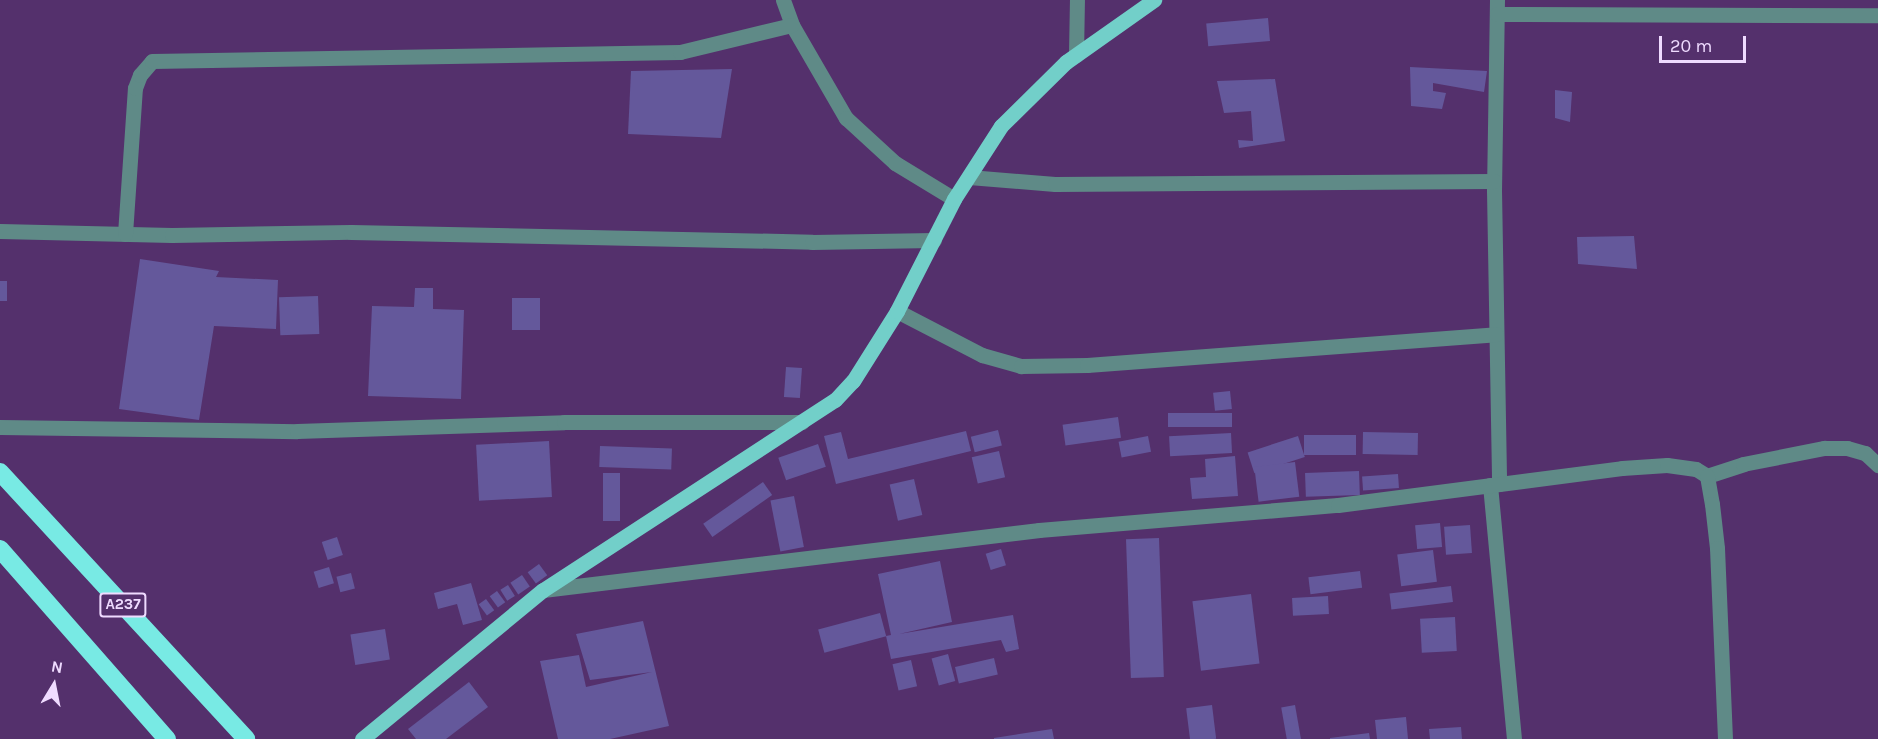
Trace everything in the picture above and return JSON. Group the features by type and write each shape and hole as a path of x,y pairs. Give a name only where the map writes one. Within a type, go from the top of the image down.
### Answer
{"highway":[{"name":"A237","path":"0,472 246,739"},
{"path":"0,549 167,739"}],"main road":[{"path":"362,739 543,590 835,400 853,381 897,311 954,199 1001,126 1066,62 1154,0"}],"street":[{"path":"783,0 792,25 846,118 895,163 954,199"},
{"path":"1076,55 1077,0"},
{"path":"1514,739 1495,484 1494,181 1497,7 1850,8 1878,15"},
{"path":"125,234 135,88 140,75 152,61 680,52 792,25"},
{"path":"969,177 1055,184 1494,181"},
{"path":"0,231 125,234 351,232 812,242 934,240"},
{"path":"897,311 982,355 1021,366 1087,365 1496,334"},
{"path":"0,426 297,431 564,422 802,422"},
{"path":"543,590 1040,530 1338,505 1622,468 1667,465 1696,469 1707,476 1764,459 1824,448 1847,448 1864,453 1878,465"},
{"path":"1707,476 1717,548 1725,739"}],"building":[{"path":"1268,18 1270,41 1208,46 1206,23"},
{"path":"1410,67 1487,71 1484,92 1433,83 1433,91 1446,93 1442,109 1411,106"},
{"path":"732,69 721,138 628,134 631,71"},
{"path":"1275,79 1285,141 1239,148 1238,140 1253,141 1251,111 1224,113 1217,81"},
{"path":"1555,90 1572,92 1570,122 1555,118"},
{"path":"1634,236 1637,269 1578,264 1577,237"},
{"path":"140,259 219,271 216,277 278,280 276,329 214,326 199,420 119,409"},
{"path":"0,281 7,281 7,301 0,301"},
{"path":"415,288 433,288 433,309 464,310 461,399 368,396 372,306 414,307"},
{"path":"318,296 319,334 280,335 279,297"},
{"path":"512,298 540,298 540,330 512,330"},
{"path":"786,367 802,368 800,398 784,397"},
{"path":"1230,391 1232,409 1215,411 1213,393"},
{"path":"1168,413 1232,413 1232,427 1168,427"},
{"path":"1118,417 1121,438 1065,446 1063,425"},
{"path":"998,430 1002,446 975,452 971,437"},
{"path":"966,431 971,451 836,484 824,436 841,432 848,459"},
{"path":"1363,432 1418,433 1418,455 1363,454"},
{"path":"1231,433 1232,453 1170,456 1169,436"},
{"path":"1304,435 1356,435 1356,455 1304,455"},
{"path":"1148,436 1151,452 1122,457 1119,442"},
{"path":"1298,436 1305,457 1254,473 1248,452"},
{"path":"549,441 552,497 479,501 476,445"},
{"path":"818,444 826,467 786,480 778,458"},
{"path":"600,446 672,449 671,469 599,467"},
{"path":"999,451 1005,477 978,484 972,457"},
{"path":"1235,456 1238,496 1192,499 1190,478 1206,477 1205,459"},
{"path":"1295,462 1299,497 1259,502 1254,467"},
{"path":"1359,471 1360,495 1306,497 1305,473"},
{"path":"603,473 620,473 620,521 603,521"},
{"path":"1398,474 1399,488 1363,490 1362,477"},
{"path":"914,479 922,515 898,521 890,485"},
{"path":"763,482 772,495 712,537 703,524"},
{"path":"794,496 804,547 780,552 770,501"},
{"path":"1440,523 1442,547 1417,549 1415,525"},
{"path":"1470,525 1472,553 1446,555 1444,527"},
{"path":"337,537 343,555 328,560 322,542"},
{"path":"1159,538 1164,677 1131,678 1126,539"},
{"path":"1001,549 1006,565 991,570 986,554"},
{"path":"1433,550 1437,582 1401,586 1397,554"},
{"path":"940,561 952,622 899,634 1013,615 1019,649 1006,652 1001,640 891,659 886,636 891,635 878,574"},
{"path":"539,564 547,575 536,584 528,572"},
{"path":"329,567 334,583 319,588 314,572"},
{"path":"1360,571 1362,588 1310,594 1308,577"},
{"path":"351,573 355,589 340,592 336,577"},
{"path":"522,575 530,587 518,594 510,583"},
{"path":"471,583 482,620 463,625 457,604 438,609 434,593"},
{"path":"508,585 515,596 507,601 500,590"},
{"path":"1451,586 1453,602 1391,609 1389,594"},
{"path":"497,591 505,602 498,608 490,596"},
{"path":"1251,594 1260,663 1201,671 1192,601"},
{"path":"1328,596 1329,614 1293,616 1292,598"},
{"path":"486,599 494,610 487,616 479,604"},
{"path":"880,613 886,636 824,653 818,630"},
{"path":"1455,617 1457,651 1422,653 1420,619"},
{"path":"643,621 669,726 610,739 558,739 540,661 579,655 586,687 652,672 590,680 576,634"},
{"path":"385,629 390,660 355,665 350,634"},
{"path":"948,654 955,681 939,685 932,658"},
{"path":"994,658 998,675 959,684 955,667"},
{"path":"911,660 917,686 899,691 892,664"},
{"path":"469,682 488,707 446,739 416,739 408,729"},
{"path":"1212,705 1216,739 1190,739 1186,708"},
{"path":"1295,705 1301,739 1287,739 1281,707"},
{"path":"1406,717 1408,739 1377,739 1375,720"},
{"path":"1461,727 1462,739 1430,739 1429,729"},
{"path":"1052,729 1054,739 994,739 994,738"},
{"path":"1369,733 1370,739 1330,739 1330,738"}]}
